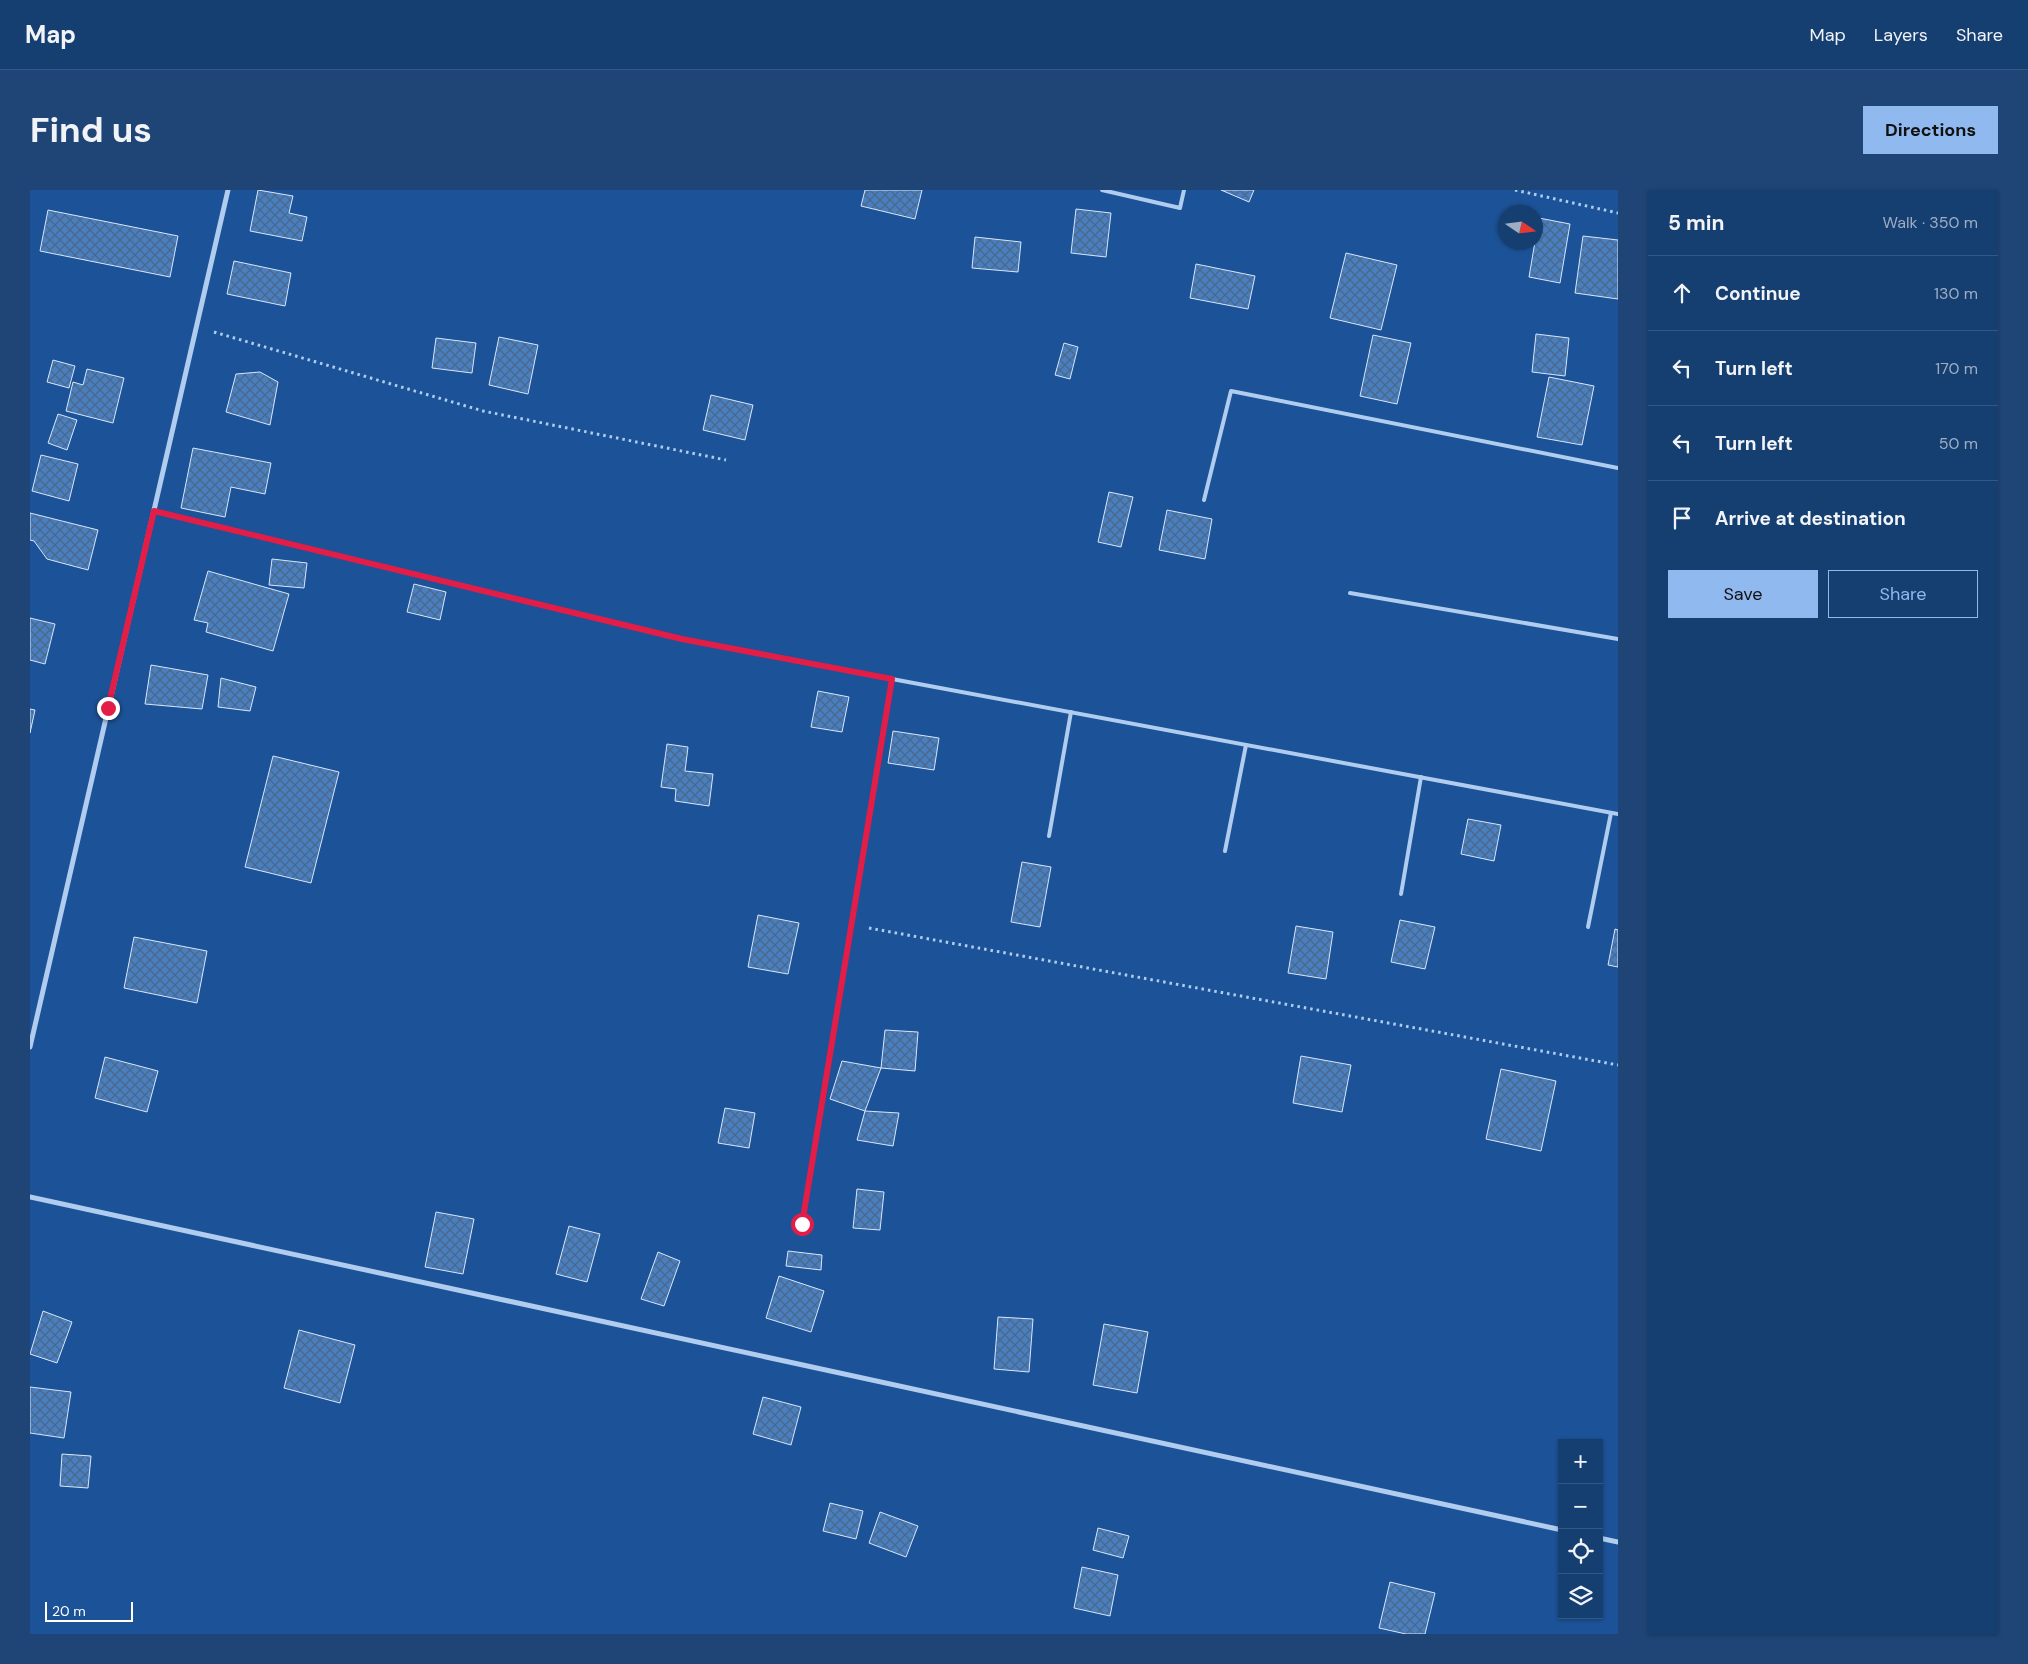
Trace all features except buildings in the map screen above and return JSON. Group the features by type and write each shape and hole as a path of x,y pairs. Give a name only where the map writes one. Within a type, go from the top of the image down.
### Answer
{"street":[{"path":"30,1047 228,190"},
{"path":"30,1196 1558,1529"},
{"path":"1603,1539 1618,1542"}],"lane":[{"path":"1102,190 1180,208 1184,190"},
{"path":"1204,500 1231,391 1618,468"},
{"path":"1350,593 1618,639"},
{"path":"802,1224 892,679 1618,814"},
{"path":"1049,836 1071,712"},
{"path":"1225,851 1246,745"},
{"path":"1401,894 1421,777"},
{"path":"1588,927 1611,813"}],"path":[{"path":"1514,190 1618,213"},
{"path":"196,327 483,411 726,460"},
{"path":"154,511 682,639 892,679"},
{"path":"851,925 1618,1065"}],"route":[{"path":"108,708 154,511 682,639 892,679 802,1224"}]}
